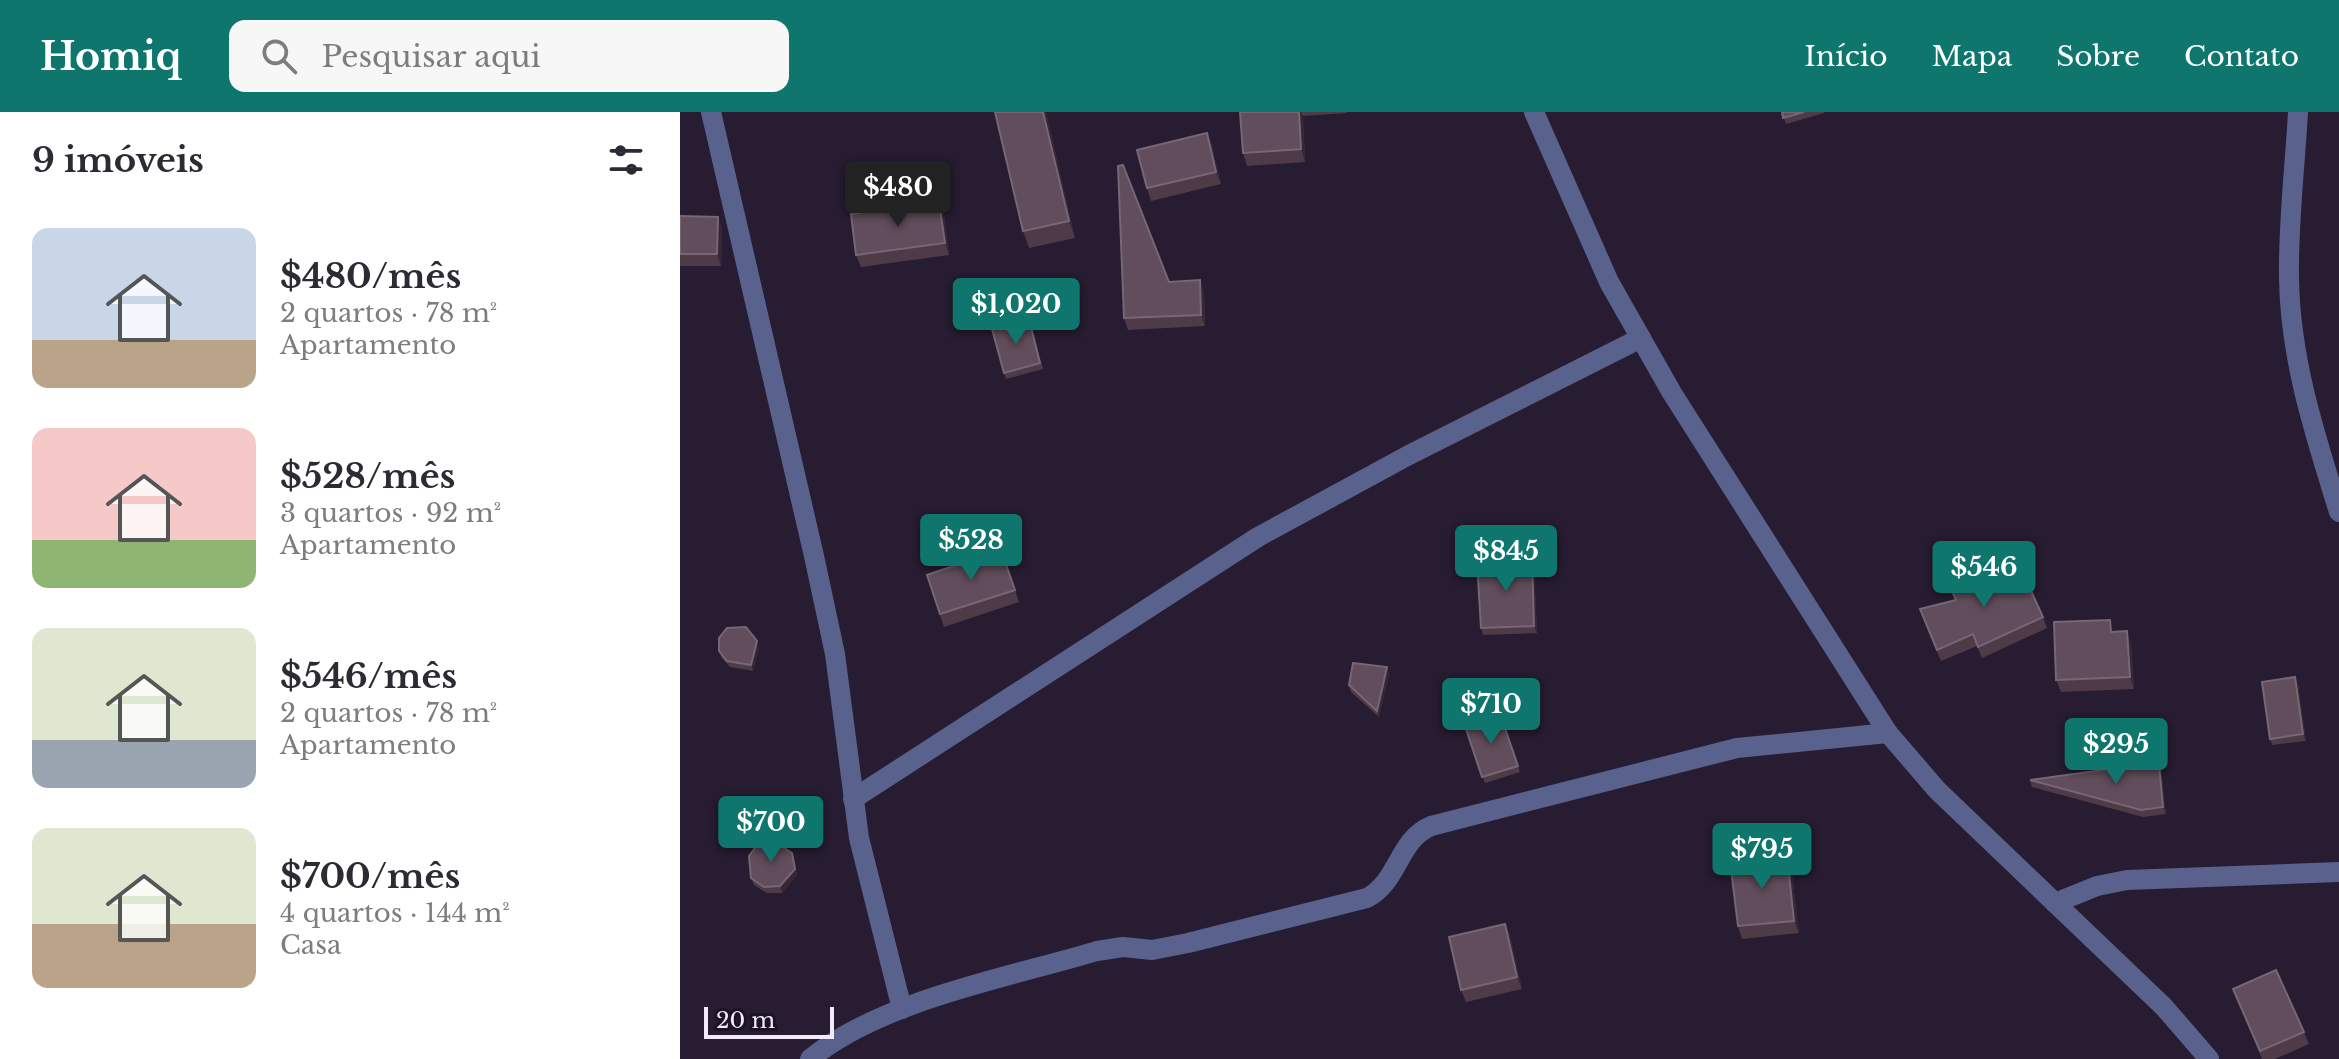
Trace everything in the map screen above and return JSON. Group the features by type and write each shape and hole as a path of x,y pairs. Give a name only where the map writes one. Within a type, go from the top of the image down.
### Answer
{"street":[{"path":"711,112 835,654 859,838 902,1009"},
{"path":"1534,112 1609,282 1888,733 1937,790 2164,1007 2209,1059"},
{"path":"2298,112 2289,278 2295,349 2307,411 2339,512"},
{"path":"853,799 1258,537 1409,455 1641,338"},
{"path":"810,1059 837,1037 902,1009 1097,951 1123,947 1152,950 1188,943 1367,898 1382,890 1417,832 1431,826 1737,748 1888,733"},
{"path":"2055,903 2097,886 2127,880 2339,872"}],"building":[{"path":"995,112 1043,112 1069,221 1023,231"},
{"path":"1240,112 1299,112 1301,149 1243,153"},
{"path":"1782,112 1804,112 1783,118"},
{"path":"1207,133 1216,172 1147,188 1137,150"},
{"path":"1123,165 1169,282 1200,280 1201,315 1124,318 1118,166"},
{"path":"939,202 945,243 856,255 851,214"},
{"path":"680,216 718,217 717,254 680,254"},
{"path":"1029,319 1040,363 1004,373 992,329"},
{"path":"1001,550 1015,590 940,614 927,575"},
{"path":"1532,558 1534,626 1481,628 1477,561"},
{"path":"2018,562 2043,617 1978,647 1973,634 1937,650 1920,609 1956,600 1952,591"},
{"path":"2110,620 2111,632 2127,631 2130,677 2056,680 2054,622"},
{"path":"746,627 757,641 751,665 727,661 719,651 719,638 727,628"},
{"path":"1353,663 1387,667 1377,711 1349,685"},
{"path":"2295,677 2303,734 2270,739 2262,682"},
{"path":"1500,714 1518,766 1482,777 1465,726"},
{"path":"2146,764 2159,765 2163,807 2141,810 2030,780"},
{"path":"773,841 792,853 795,869 780,886 764,887 751,878 749,856 758,844"},
{"path":"1787,855 1794,921 1738,926 1730,861"},
{"path":"1505,924 1517,977 1461,990 1449,937"},
{"path":"2276,970 2304,1032 2260,1051 2233,989"}]}
